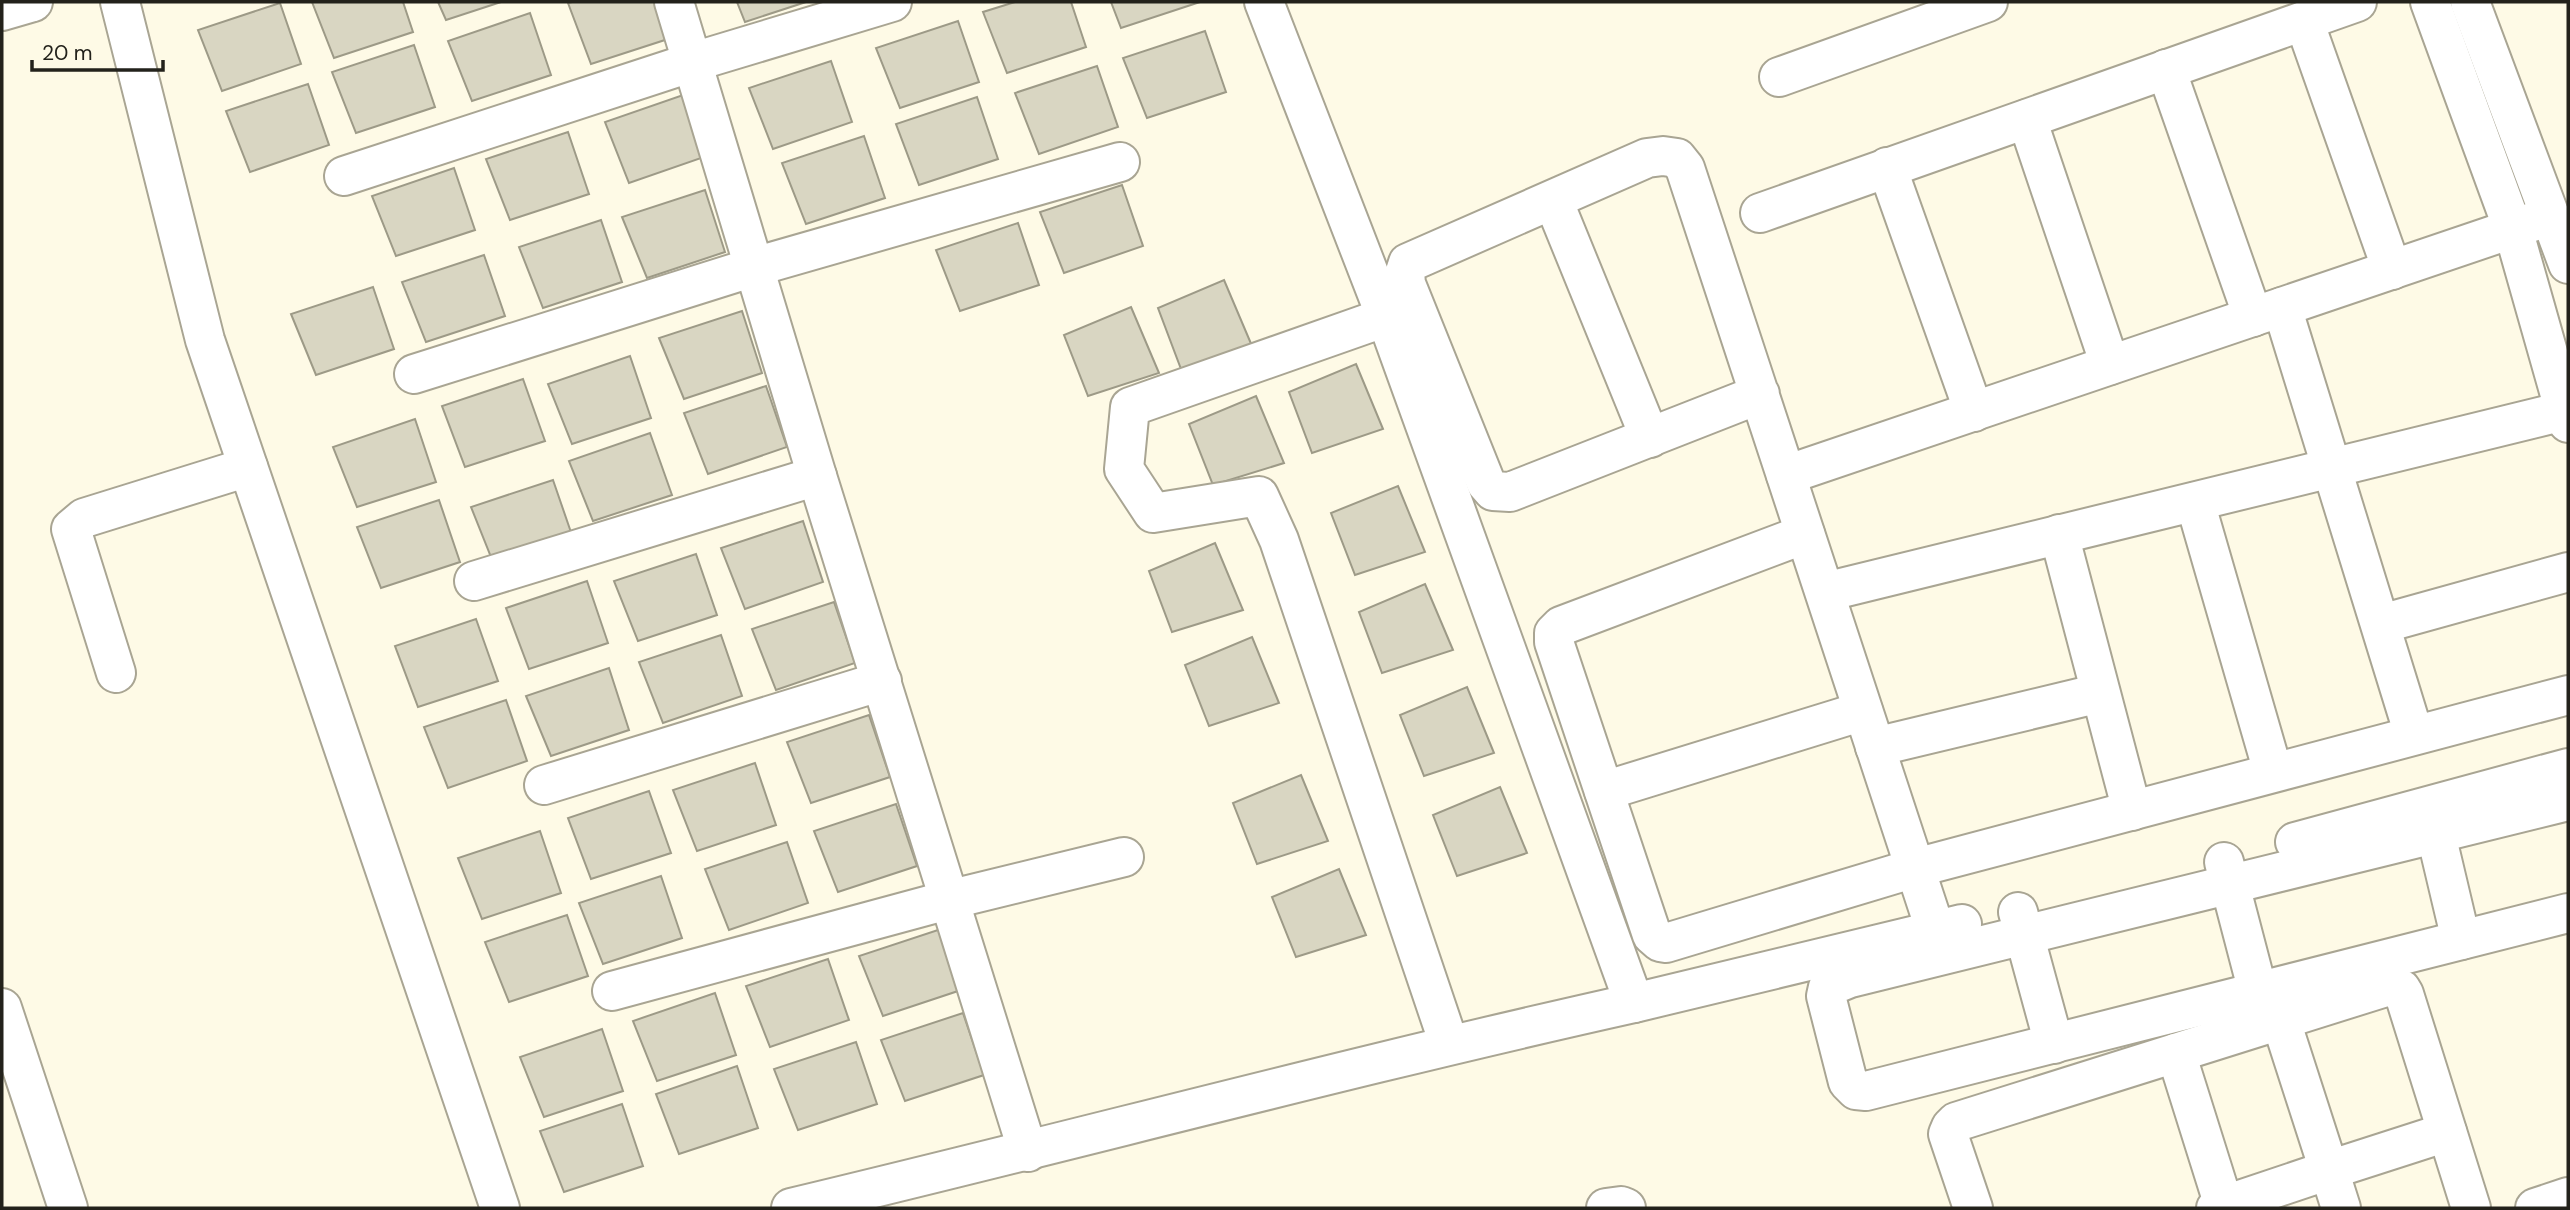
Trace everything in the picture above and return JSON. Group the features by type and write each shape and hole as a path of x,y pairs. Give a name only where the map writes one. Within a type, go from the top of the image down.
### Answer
{"street":[{"path":"2,11 33,2"},
{"path":"120,2 205,340 500,1208"},
{"path":"674,2 817,476 1028,1152"},
{"path":"344,176 692,62 892,2"},
{"path":"1264,2 1385,317 1634,1003"},
{"path":"1779,77 1988,2"},
{"path":"1760,213 2357,2"},
{"path":"1825,592 2334,468 2567,415 2513,229 2430,2"},
{"path":"2470,2 2568,264"},
{"path":"2304,21 2392,270"},
{"path":"2166,69 2334,468 2414,735"},
{"path":"2027,118 2110,365"},
{"path":"1760,394 1510,492 1493,491 1486,483 1406,284 1405,272 1408,263 1647,158 1677,158 1685,169 1760,394 1863,711 1936,929"},
{"path":"414,374 754,267 1121,162"},
{"path":"1887,167 1974,412"},
{"path":"1553,200 1650,438"},
{"path":"1786,475 2550,216"},
{"path":"1385,317 1130,407 1125,469 1153,513 1259,496 1279,540 1449,1044"},
{"path":"116,673 71,529 84,518 248,467"},
{"path":"474,580 817,476"},
{"path":"2196,502 2273,772"},
{"path":"1805,534 1561,626 1554,633 1554,642 1653,935 1660,942 1666,943 1915,868 2568,695"},
{"path":"2059,534 2132,811"},
{"path":"2381,624 2568,572"},
{"path":"544,785 882,681"},
{"path":"1875,747 2100,693"},
{"path":"1604,791 1863,711"},
{"path":"2470,1208 2401,989 2392,985 2054,1044 1866,1091 1850,1087 1826,996 1828,987 2021,924 2099,895 2227,873 2432,820 2568,768"},
{"path":"2432,820 2568,801"},
{"path":"2432,820 2461,940"},
{"path":"612,990 1124,857"},
{"path":"2227,873 2270,1006 2341,1208"},
{"path":"1973,1208 1948,1134 1956,1122 2176,1053 2270,1006 2461,940 2568,913"},
{"path":"791,1208 1028,1152 1449,1044 1634,1003 1936,929 2021,924"},
{"path":"2021,924 2054,1044"},
{"path":"2,1008 68,1208"},
{"path":"2176,1053 2220,1207 2446,1132"},
{"path":"2535,1208 2568,1198"},
{"path":"1606,1208 1626,1208"}],"building":[{"path":"312,2 403,2 413,32 334,58"},
{"path":"438,2 501,2 446,20"},
{"path":"658,2 671,38 591,64 568,3"},
{"path":"737,2 806,2 745,22"},
{"path":"1015,2 1071,2 1086,47 1007,73 983,12"},
{"path":"1111,2 1200,2 1121,28"},
{"path":"280,3 301,64 222,91 198,30"},
{"path":"530,13 551,75 472,101 448,41"},
{"path":"958,21 979,82 900,108 876,48"},
{"path":"1205,31 1226,92 1147,118 1123,58"},
{"path":"414,45 435,107 356,133 332,72"},
{"path":"831,61 852,122 773,149 749,88"},
{"path":"1097,66 1118,127 1039,154 1015,93"},
{"path":"308,84 329,145 250,172 226,111"},
{"path":"686,94 707,156 629,183 605,122"},
{"path":"977,97 998,159 919,185 896,124"},
{"path":"568,132 589,194 510,220 486,159"},
{"path":"864,136 885,198 806,224 782,163"},
{"path":"454,168 475,230 396,256 372,196"},
{"path":"1122,185 1143,246 1064,273 1040,212"},
{"path":"705,190 725,252 647,278 622,217"},
{"path":"601,220 622,282 543,308 519,247"},
{"path":"1018,223 1039,285 960,311 936,250"},
{"path":"484,255 505,316 426,342 402,282"},
{"path":"1224,280 1252,346 1181,369 1158,308"},
{"path":"373,287 394,349 316,375 291,314"},
{"path":"1131,307 1159,373 1088,396 1064,335"},
{"path":"742,311 762,373 684,399 659,338"},
{"path":"630,356 651,418 572,444 548,384"},
{"path":"1356,364 1383,429 1312,453 1289,392"},
{"path":"523,379 545,441 465,467 442,406"},
{"path":"766,386 787,447 708,474 684,413"},
{"path":"1256,396 1284,463 1213,485 1189,424"},
{"path":"415,419 436,482 357,507 333,447"},
{"path":"650,433 672,495 593,521 569,461"},
{"path":"553,480 574,541 495,567 471,507"},
{"path":"1398,486 1425,552 1355,575 1331,513"},
{"path":"439,500 460,562 381,588 357,527"},
{"path":"803,521 823,582 745,609 721,548"},
{"path":"1215,543 1243,610 1172,632 1149,571"},
{"path":"696,554 717,615 638,641 614,581"},
{"path":"587,581 608,643 529,669 506,608"},
{"path":"1425,584 1453,650 1382,673 1359,612"},
{"path":"834,602 855,663 776,690 752,629"},
{"path":"476,619 498,681 418,707 395,646"},
{"path":"721,635 742,696 663,723 639,662"},
{"path":"1252,637 1279,703 1209,726 1185,665"},
{"path":"609,668 629,730 551,756 526,696"},
{"path":"1467,687 1494,753 1424,776 1400,715"},
{"path":"506,700 527,761 448,788 424,727"},
{"path":"869,715 890,777 811,803 787,742"},
{"path":"755,763 776,825 697,851 673,790"},
{"path":"1301,775 1328,841 1257,864 1233,803"},
{"path":"1500,787 1527,853 1457,876 1433,815"},
{"path":"649,791 671,853 591,879 568,818"},
{"path":"896,804 917,866 838,892 814,831"},
{"path":"540,831 561,893 482,919 458,858"},
{"path":"787,842 808,903 729,930 705,869"},
{"path":"1339,869 1366,935 1296,957 1272,897"},
{"path":"661,876 682,938 603,964 579,903"},
{"path":"567,915 588,976 509,1002 485,942"},
{"path":"941,929 961,990 883,1016 859,956"},
{"path":"828,959 849,1020 770,1047 746,986"},
{"path":"715,993 736,1055 657,1081 633,1021"},
{"path":"963,1013 984,1075 905,1101 881,1040"},
{"path":"602,1029 623,1091 544,1117 520,1057"},
{"path":"856,1042 877,1104 798,1130 774,1069"},
{"path":"737,1066 758,1128 679,1154 656,1094"},
{"path":"622,1104 643,1166 564,1192 540,1131"}]}
